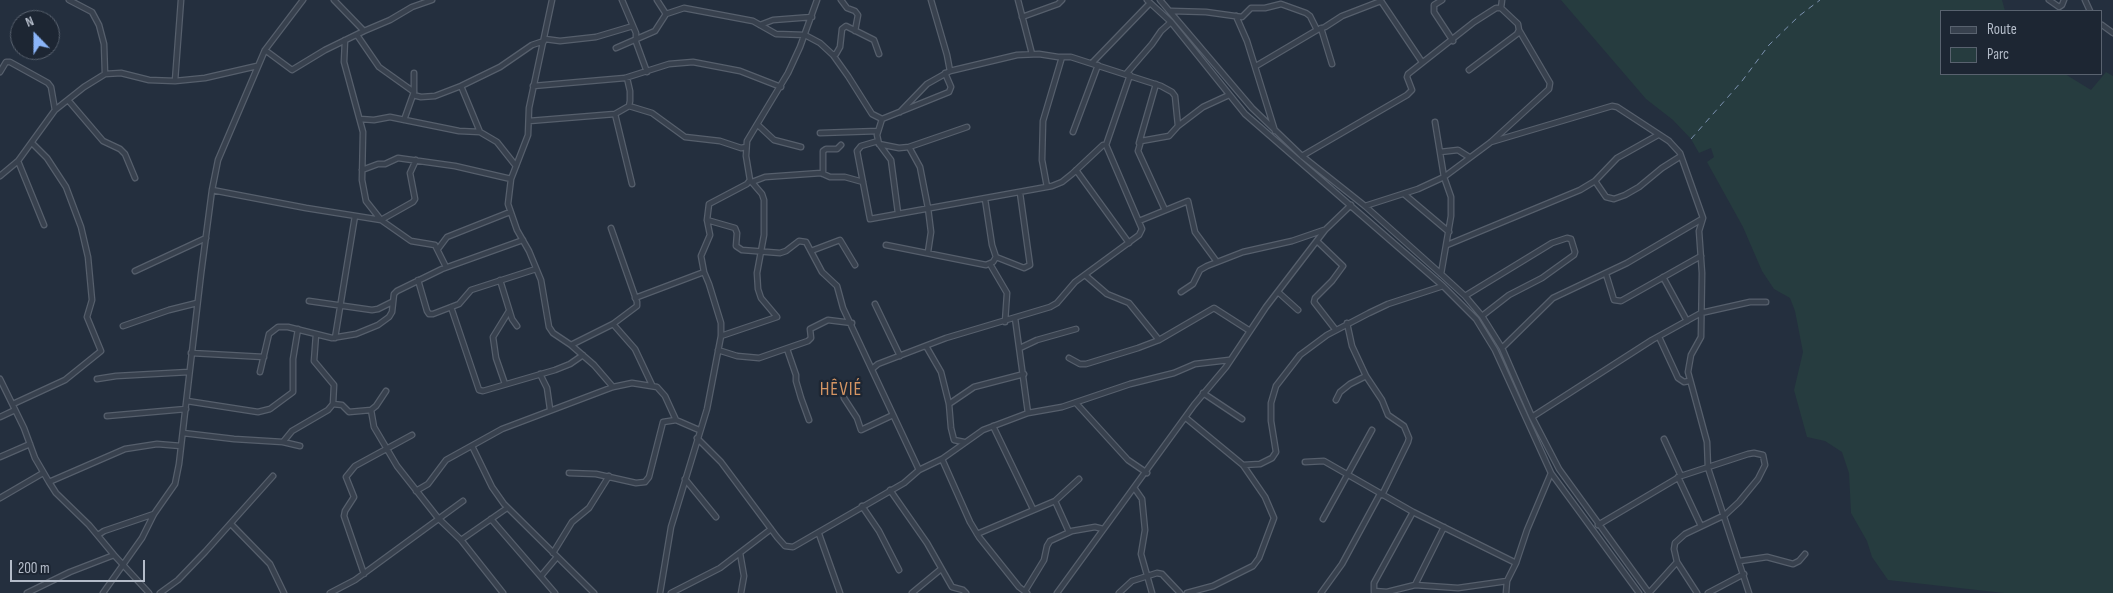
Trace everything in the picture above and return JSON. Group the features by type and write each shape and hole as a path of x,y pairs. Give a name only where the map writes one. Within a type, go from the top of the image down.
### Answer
{"street":[{"path":"69,0 92,12 99,26 104,44 105,74"},
{"path":"175,81 181,0"},
{"path":"103,593 142,538 154,514 175,484 186,409 197,303 212,190 218,160 265,50 303,0"},
{"path":"334,0 364,31"},
{"path":"265,50 292,70 317,54 390,20 412,7 432,0"},
{"path":"552,0 529,108 528,135 511,179 508,204 536,269 543,290 549,327 553,333 583,354 613,386"},
{"path":"622,0 633,26 647,72"},
{"path":"657,0 666,14"},
{"path":"721,336 777,316 761,298 758,289 757,273 762,250 764,200 762,194 751,181 746,146 781,87 812,17 817,0"},
{"path":"841,0 858,15 855,31"},
{"path":"616,48 655,31 666,14 684,8 748,20 778,34 804,35 820,43 833,55 872,114 882,119 949,92 951,87 947,72 947,54 931,0"},
{"path":"1018,0 1032,54"},
{"path":"1022,17 1058,4 1062,0"},
{"path":"1160,0 1252,108 1276,132 1302,156 1365,206 1465,296 1482,316 1502,348 1532,417 1559,469 1649,593 1676,562"},
{"path":"1442,0 1434,5 1434,12 1453,41"},
{"path":"1501,8 1502,0"},
{"path":"2049,0 2059,7 2064,0"},
{"path":"1092,63 1148,1 1171,22 1245,114 1443,286 1476,319 1495,350 1551,473 1639,593"},
{"path":"1256,66 1342,16 1382,1 1422,62"},
{"path":"1171,11 1206,12 1244,17 1251,8 1265,8 1281,4 1310,16 1319,29 1332,64"},
{"path":"1302,156 1411,92 1412,87 1407,75 1422,62 1453,41 1474,22 1496,8 1501,8 1516,22 1519,30 1531,46 1550,86 1491,142 1444,177 1404,194 1365,206"},
{"path":"1236,16 1248,41 1276,132"},
{"path":"760,25 773,20 812,17"},
{"path":"872,370 878,364 946,338 1005,322 1050,307 1085,275 1141,232 1139,221 1106,145 1128,74 1161,31 1171,22"},
{"path":"357,35 378,67 421,97 435,96 460,86 500,67 532,45 545,40 560,41 596,37 633,26"},
{"path":"833,55 836,54 840,47 843,28 846,26 874,40 879,54"},
{"path":"1469,70 1517,34 1519,30"},
{"path":"346,40 344,62 360,119 364,143 362,170 364,195 381,220 417,244 431,244 438,248 446,267"},
{"path":"900,112 927,84 947,72 1017,55 1032,54 1071,57 1156,84 1174,93 1178,126"},
{"path":"1047,187 1042,160 1043,122 1062,57"},
{"path":"0,72 6,62 10,62 48,83 51,87 55,110"},
{"path":"533,86 627,78 669,64 693,62 740,71 781,87"},
{"path":"1073,132 1098,65"},
{"path":"0,176 18,161 55,110 105,74 121,73 148,80 175,81 205,78 257,66"},
{"path":"404,120 416,80 414,73"},
{"path":"627,78 631,96 629,106"},
{"path":"1156,84 1138,151 1165,210"},
{"path":"460,86 480,132"},
{"path":"1139,143 1145,140 1169,136 1178,126 1203,107 1229,95"},
{"path":"68,100 103,142 120,149 125,154 135,178"},
{"path":"529,121 614,114 629,106 652,113 685,137 720,141 740,148 746,146"},
{"path":"1491,142 1612,106 1669,141 1682,156 1703,218 1699,231 1701,256 1701,337 1690,354 1689,381 1707,442 1708,468 1725,515 1749,593"},
{"path":"614,114 632,184"},
{"path":"360,119 374,120 390,117 459,131 480,132 497,142 516,166"},
{"path":"882,119 878,130 878,142 891,160 898,214"},
{"path":"1435,122 1444,177 1451,197 1449,232 1441,274"},
{"path":"758,125 774,140 801,147"},
{"path":"967,127 908,147 898,148 878,142 857,148 870,219 1047,187 1062,182 1103,145 1106,145"},
{"path":"820,133 878,130"},
{"path":"1447,245 1526,214 1580,190 1595,181 1617,158 1658,135"},
{"path":"13,404 65,380 101,351 87,317 92,300 88,257 81,227 66,187 47,158 32,144"},
{"path":"823,174 823,151 826,149 837,149 840,145"},
{"path":"908,147 920,167 928,208 931,232 928,252"},
{"path":"1440,152 1458,150 1469,157"},
{"path":"1595,181 1606,197 1614,198 1625,195 1682,156"},
{"path":"362,170 378,164 385,164 398,158 455,166 511,179"},
{"path":"212,190 381,220 413,202 415,199 410,173 416,160"},
{"path":"18,161 44,225"},
{"path":"1076,170 1129,242"},
{"path":"660,593 670,526 710,394 721,336 721,323 704,272 701,256 710,235 707,220 710,202 751,181 765,177 823,174 830,177 845,177 863,182"},
{"path":"996,257 1024,268 1030,265 1020,193"},
{"path":"1404,194 1449,232"},
{"path":"985,199 992,245 996,257"},
{"path":"1139,221 1188,201 1195,232 1217,262"},
{"path":"1057,593 1135,489 1203,393 1226,367 1229,360 1278,292 1325,230 1351,205"},
{"path":"438,248 447,237 510,212"},
{"path":"335,338 355,216"},
{"path":"1502,348 1553,298 1606,274 1703,218"},
{"path":"707,220 735,228 738,248 780,253 802,240 806,242 822,272 837,286 841,303 852,323 919,470"},
{"path":"571,345 613,324 637,306 611,228"},
{"path":"1181,292 1193,284 1200,270 1217,262 1242,252 1325,230"},
{"path":"135,271 206,238"},
{"path":"1465,296 1552,243 1567,238 1571,239 1574,255 1542,278 1509,295 1482,316"},
{"path":"260,372 269,334 272,330 278,327 298,329 335,338 356,334 378,325 389,317 392,312 392,302 397,291 446,267 523,240"},
{"path":"811,251 840,240 855,265"},
{"path":"1317,241 1343,266 1332,281 1315,298 1314,302 1336,330"},
{"path":"886,245 990,264 1007,293 1005,322"},
{"path":"1606,274 1614,300 1621,301 1701,256"},
{"path":"990,264 996,257"},
{"path":"418,280 429,314 463,301 471,290 536,269"},
{"path":"635,298 704,272"},
{"path":"1085,275 1108,294 1129,303 1159,340"},
{"path":"1662,277 1687,321"},
{"path":"500,280 512,321 517,326"},
{"path":"1243,464 1260,464 1272,458 1277,449 1271,421 1271,403 1276,386 1300,355 1347,323 1388,304 1443,286"},
{"path":"1278,292 1298,310"},
{"path":"309,301 372,310 392,302"},
{"path":"1532,417 1659,337 1701,313 1750,302 1766,302"},
{"path":"122,326 169,310 197,303"},
{"path":"875,304 900,356"},
{"path":"451,307 477,388 483,390 540,374 570,364 583,354"},
{"path":"1070,358 1080,364 1086,364 1159,340 1214,308 1250,331"},
{"path":"505,384 496,358 493,338 509,311"},
{"path":"1015,318 1028,413"},
{"path":"718,350 752,359 759,358 808,341 811,338 810,328 828,320 852,323"},
{"path":"1321,593 1342,564 1408,442 1404,426 1388,415 1382,400 1366,376 1352,346 1347,323"},
{"path":"613,324 635,349 652,385"},
{"path":"186,401 258,412 270,409 293,392 294,359 298,329"},
{"path":"1020,348 1037,340 1076,329"},
{"path":"283,442 292,431 328,410 333,404 334,386 314,361 316,334"},
{"path":"1659,337 1678,378 1684,382 1689,381"},
{"path":"926,346 940,368 949,404 954,440 964,442"},
{"path":"787,349 796,375 800,398 809,420"},
{"path":"191,353 264,357"},
{"path":"697,438 721,462 770,529 784,546 789,548 819,534 862,506 904,483 919,470 942,459 964,442 993,426 1028,413 1076,403 1130,384 1174,373 1195,364 1229,360"},
{"path":"97,379 116,376 189,372"},
{"path":"540,374 547,388 550,409"},
{"path":"949,404 974,387 1024,374"},
{"path":"1336,400 1340,392 1350,384 1366,376"},
{"path":"0,379 43,473 49,482 63,500 98,535 114,556 149,593"},
{"path":"416,491 428,484 443,462 502,429 613,386 632,383 652,385 662,390 676,420"},
{"path":"333,404 342,405 349,412 371,410 386,391"},
{"path":"1203,393 1242,419"},
{"path":"844,398 857,418 861,430 893,416"},
{"path":"1076,403 1128,460 1146,473"},
{"path":"107,416 186,409"},
{"path":"0,417 15,410"},
{"path":"371,410 374,427 397,466 438,518 461,540 503,593"},
{"path":"1186,418 1243,464 1274,512 1270,533 1259,558 1253,566 1213,586 1187,593"},
{"path":"569,473 609,476 636,483 645,482 649,477 663,422 676,420 699,430"},
{"path":"993,426 1033,509"},
{"path":"1323,519 1372,430"},
{"path":"183,433 283,442 300,446"},
{"path":"364,574 344,516 354,497 346,477 355,466 412,435"},
{"path":"1664,439 1701,526"},
{"path":"0,457 30,444"},
{"path":"49,482 125,448 157,444 181,446"},
{"path":"472,446 492,488 507,508 594,593"},
{"path":"1598,525 1680,477 1754,453 1761,454 1765,458 1765,465 1755,484 1725,515 1678,538 1674,549 1676,562 1697,593"},
{"path":"942,459 977,534 999,563 1026,592 1044,560 1048,543 1069,532 1089,528 1104,528"},
{"path":"1305,462 1324,461 1413,512 1516,563"},
{"path":"0,498 43,473"},
{"path":"1506,593 1507,581 1516,563 1527,530 1551,473"},
{"path":"160,593 178,580 273,476"},
{"path":"553,553 572,522 594,501 609,476"},
{"path":"685,479 716,517"},
{"path":"977,534 1055,501 1079,479"},
{"path":"1135,489 1142,499 1145,530 1141,554 1152,593"},
{"path":"890,490 927,543 955,591 964,590 966,593"},
{"path":"330,593 364,574 463,501"},
{"path":"1055,501 1069,532"},
{"path":"862,506 899,570"},
{"path":"461,540 507,508"},
{"path":"1413,512 1374,583 1374,592 1387,592 1415,585 1458,588 1507,581"},
{"path":"98,535 104,531 154,514"},
{"path":"491,519 555,593"},
{"path":"231,524 270,564 284,593"},
{"path":"1415,585 1444,527"},
{"path":"671,593 714,572 770,529"},
{"path":"819,534 840,593"},
{"path":"740,552 744,576 741,593"},
{"path":"1740,561 1767,557 1793,564 1799,561 1805,554"},
{"path":"27,593 70,572 114,556"},
{"path":"540,576 557,557"},
{"path":"912,593 941,569"},
{"path":"1119,593 1132,581 1160,573 1180,593"},
{"path":"1708,593 1744,574"}],"green space":[{"path":"1561,0 2002,0 2005,10 1940,10 1940,75 2067,75 2091,90 2106,72 2113,76 2113,593 2004,593 1888,580 1872,557 1867,541 1851,513 1849,473 1842,452 1825,441 1807,437 1794,390 1803,352 1795,311 1790,298 1774,289 1762,271 1743,227 1707,162 1714,157 1711,148 1699,153 1691,139 1673,120 1646,99"}],"ferry route":[{"path":"1691,139 1742,81 1769,45 1799,16 1820,0"}],"district":[{"name":"HÊVIÉ","path":"841,390"}]}
